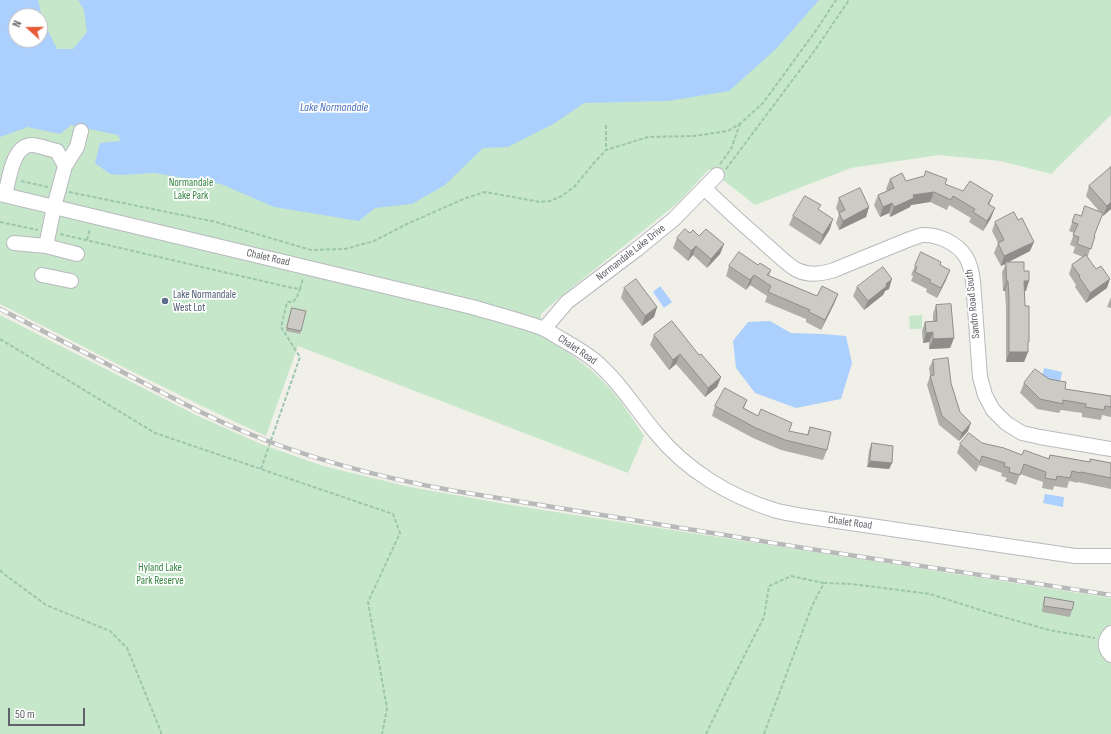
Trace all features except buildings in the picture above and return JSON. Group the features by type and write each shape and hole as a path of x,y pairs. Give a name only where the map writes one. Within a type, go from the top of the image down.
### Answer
{"street":[{"path":"46,246 58,190 65,166 77,147 81,131"},
{"path":"3,194 16,155 20,150 27,146 32,145 57,151 65,166"},
{"name":"Normandale Lake Drive","path":"544,329 567,302 636,250 674,218 717,175"},
{"name":"Sandro Road South","path":"704,188 735,218 786,262 797,270 809,274 821,274 834,270 922,235 933,236 946,240 966,256 971,268 980,377 985,395 993,410 1006,423 1022,432 1040,437 1111,449"},
{"name":"Chalet Road","path":"3,194 465,305 544,329 593,359 612,376 656,434 698,473 722,488 748,501 775,510 804,516 1075,556 1111,556"},
{"path":"14,243 46,246 77,254"},
{"path":"42,275 71,281"},
{"path":"1109,636 1105,645 1107,652 1111,655"}],"path":[{"path":"9,178 58,190 216,222 311,250 344,249 374,241 409,223 466,198 485,192 540,202 550,201 562,196 575,186 606,150 648,137 694,136 728,131 763,103 818,28 836,0"},
{"path":"741,122 731,150 717,169 717,175 723,173 815,50 849,0"},
{"path":"606,125 606,150"},
{"path":"96,203 98,198"},
{"path":"0,222 42,231"},
{"path":"86,240 91,225"},
{"path":"56,233 300,289"},
{"path":"261,469 300,357 281,327 287,302 293,302 297,297 304,276"},
{"path":"0,339 155,433 393,514 400,533 368,602 387,708 382,734"},
{"path":"0,570 46,605 110,631 127,648 161,734"},
{"path":"706,734 764,617 769,586 791,576 824,583 852,584 930,594 1049,630 1098,638 1109,636"},
{"path":"764,734 812,606 824,583"}],"green space":[{"name":"Normandale Lake Park","path":"0,0 1111,0 1111,115 1051,174 1001,161 939,155 851,168 755,205 709,169 679,202 560,297 541,314 542,336 580,361 596,375 621,402 644,436 628,473 298,346 266,436 99,355 0,304"},
{"name":"Hyland Lake Park Reserve","path":"0,315 196,415 261,444 323,466 410,487 517,506 1111,598 1111,734 0,734"},
{"path":"922,315 922,329 910,329 909,316"}],"water":[{"name":"Lake Normandale","path":"0,0 38,0 40,8 8,8 8,48 48,48 48,31 57,49 73,49 87,32 84,10 78,0 819,0 776,49 729,91 668,101 584,103 555,123 508,147 483,148 445,185 412,204 375,208 359,221 274,207 221,184 154,173 122,175 110,174 95,163 100,143 121,141 118,135 71,125 60,134 28,127 0,137"},
{"path":"660,286 672,302 664,308 653,292"},
{"path":"770,321 791,333 846,336 852,363 841,399 796,408 755,393 736,368 733,341 748,322"},
{"path":"1044,368 1062,372 1060,382 1042,378"},
{"path":"1045,494 1064,497 1063,507 1043,503"}],"railway":[{"path":"0,309 227,425 292,450 373,474 455,491 810,549 1111,595"}],"place":[{"name":"Lake Normandale West Lot","path":"165,301"}]}
